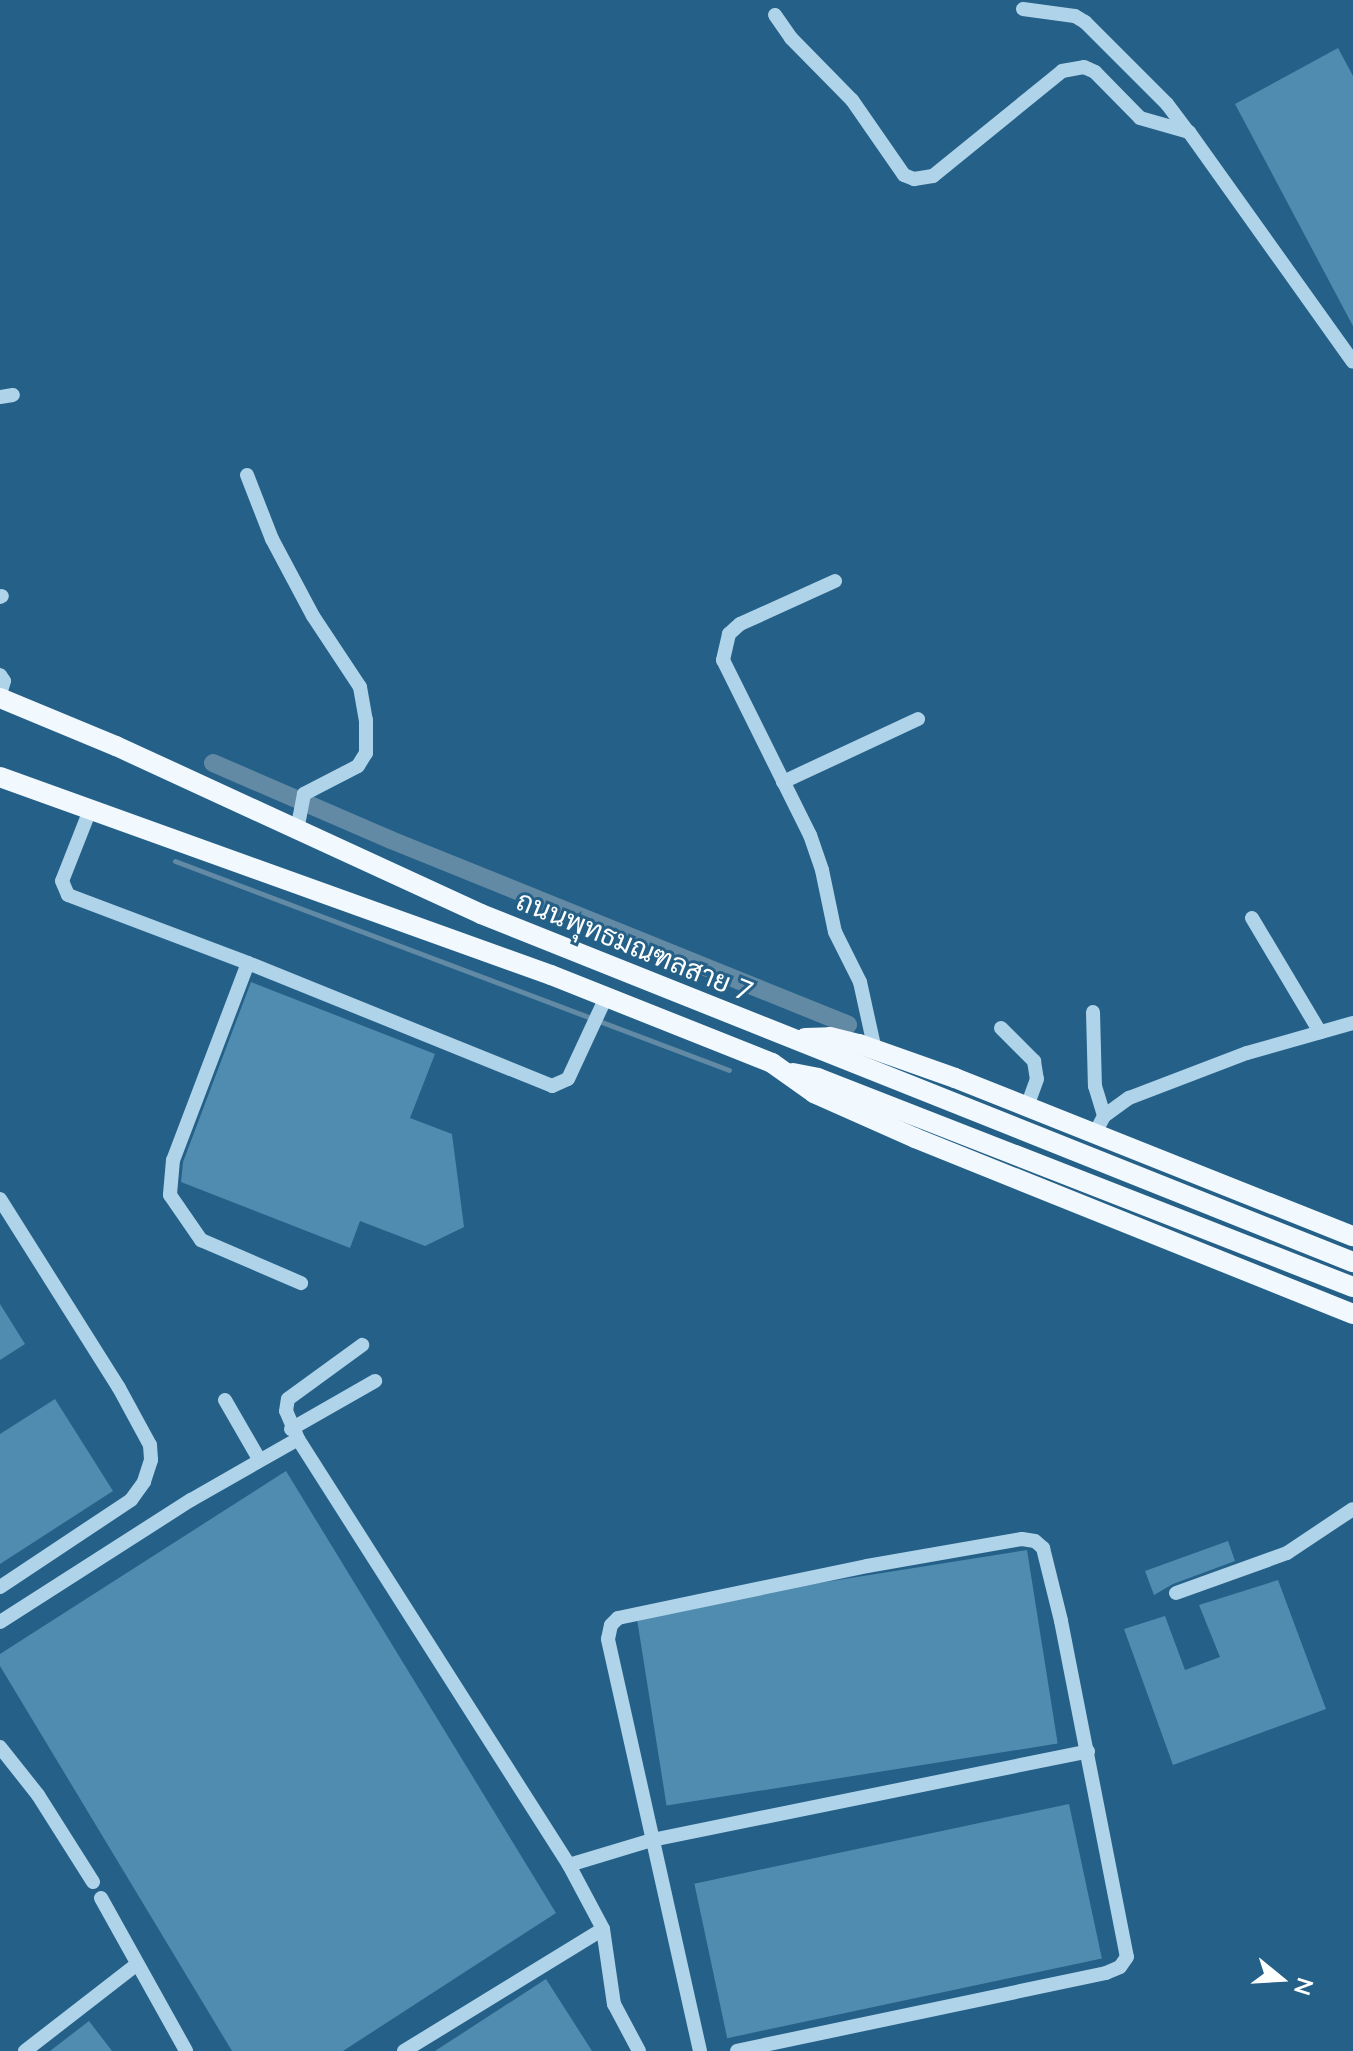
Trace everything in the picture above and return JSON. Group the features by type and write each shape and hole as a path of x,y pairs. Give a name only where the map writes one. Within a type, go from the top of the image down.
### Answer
{"main road":[{"name":"ถนนพุทธมณฑลสาย 7","path":"0,696 481,914 1353,1262"},
{"path":"0,777 606,997 788,1072 818,1078 1353,1287"},
{"path":"797,1039 830,1037 875,1050 1027,1106 1099,1124 1353,1236"},
{"path":"788,1072 814,1093 902,1133 1353,1314"}],"street":[{"path":"1023,9 1064,14 1085,22 1167,104 1353,362"},
{"path":"775,15 800,48 852,100 904,175 914,179 933,176 1047,81 1073,67 1095,72 1140,118 1189,132"},
{"path":"247,475 272,539 313,616 360,687 366,720 366,753 358,766 304,794 297,830"},
{"path":"835,581 740,624 729,634 723,660 810,835 822,870 829,912 860,982 875,1050"},
{"path":"0,675 4,681 0,696"},
{"path":"783,782 918,719"},
{"path":"90,810 62,881 68,895 248,963 552,1086 568,1079 606,997"},
{"path":"1252,918 1320,1032"},
{"path":"248,963 173,1160 170,1195 201,1240 301,1283"},
{"path":"1093,1012 1099,1124"},
{"path":"1099,1124 1129,1098 1247,1053 1353,1023"},
{"path":"1001,1028 1034,1061 1037,1079 1027,1106"},
{"path":"0,1587 131,1500 144,1482 151,1460 150,1445 119,1388 1,1203"},
{"path":"362,1345 288,1399 286,1411 295,1434 569,1865 603,1929 614,2004 639,2051"},
{"path":"0,1622 259,1459 375,1381"},
{"path":"225,1400 259,1459"},
{"path":"1176,1593 1287,1553 1353,1509"},
{"path":"700,2051 608,1639 611,1625 618,1618 867,1566 1022,1539 1035,1541 1043,1548 1061,1621 1127,1944 1127,1957 1120,1967 1106,1973 737,2051"},
{"path":"0,1747 38,1795 93,1882"},
{"path":"569,1865 652,1840 1088,1751"},
{"path":"101,1898 186,2051"},
{"path":"404,2051 603,1929"},
{"path":"25,2051 137,1964"}],"building":[{"path":"1338,48 1353,76 1353,326 1235,104"},
{"path":"251,982 435,1054 410,1118 452,1134 464,1227 425,1246 360,1221 350,1248 181,1182 183,1162"},
{"path":"0,1304 25,1344 0,1360"},
{"path":"55,1399 113,1491 0,1564 0,1434"},
{"path":"286,1471 556,1913 343,2051 232,2051 0,1666 0,1654"},
{"path":"1228,1541 1235,1561 1173,1584 1154,1595 1145,1571"},
{"path":"1027,1550 1058,1744 667,1806 636,1612"},
{"path":"1278,1580 1326,1709 1173,1765 1124,1629 1165,1616 1185,1670 1220,1657 1199,1605"},
{"path":"1069,1804 1102,1959 727,2038 694,1884"},
{"path":"546,1979 592,2051 435,2051"},
{"path":"89,2021 112,2051 50,2051"}],"waterway":[{"path":"213,763 391,840 848,1025"},
{"path":"175,861 729,1070"}]}
